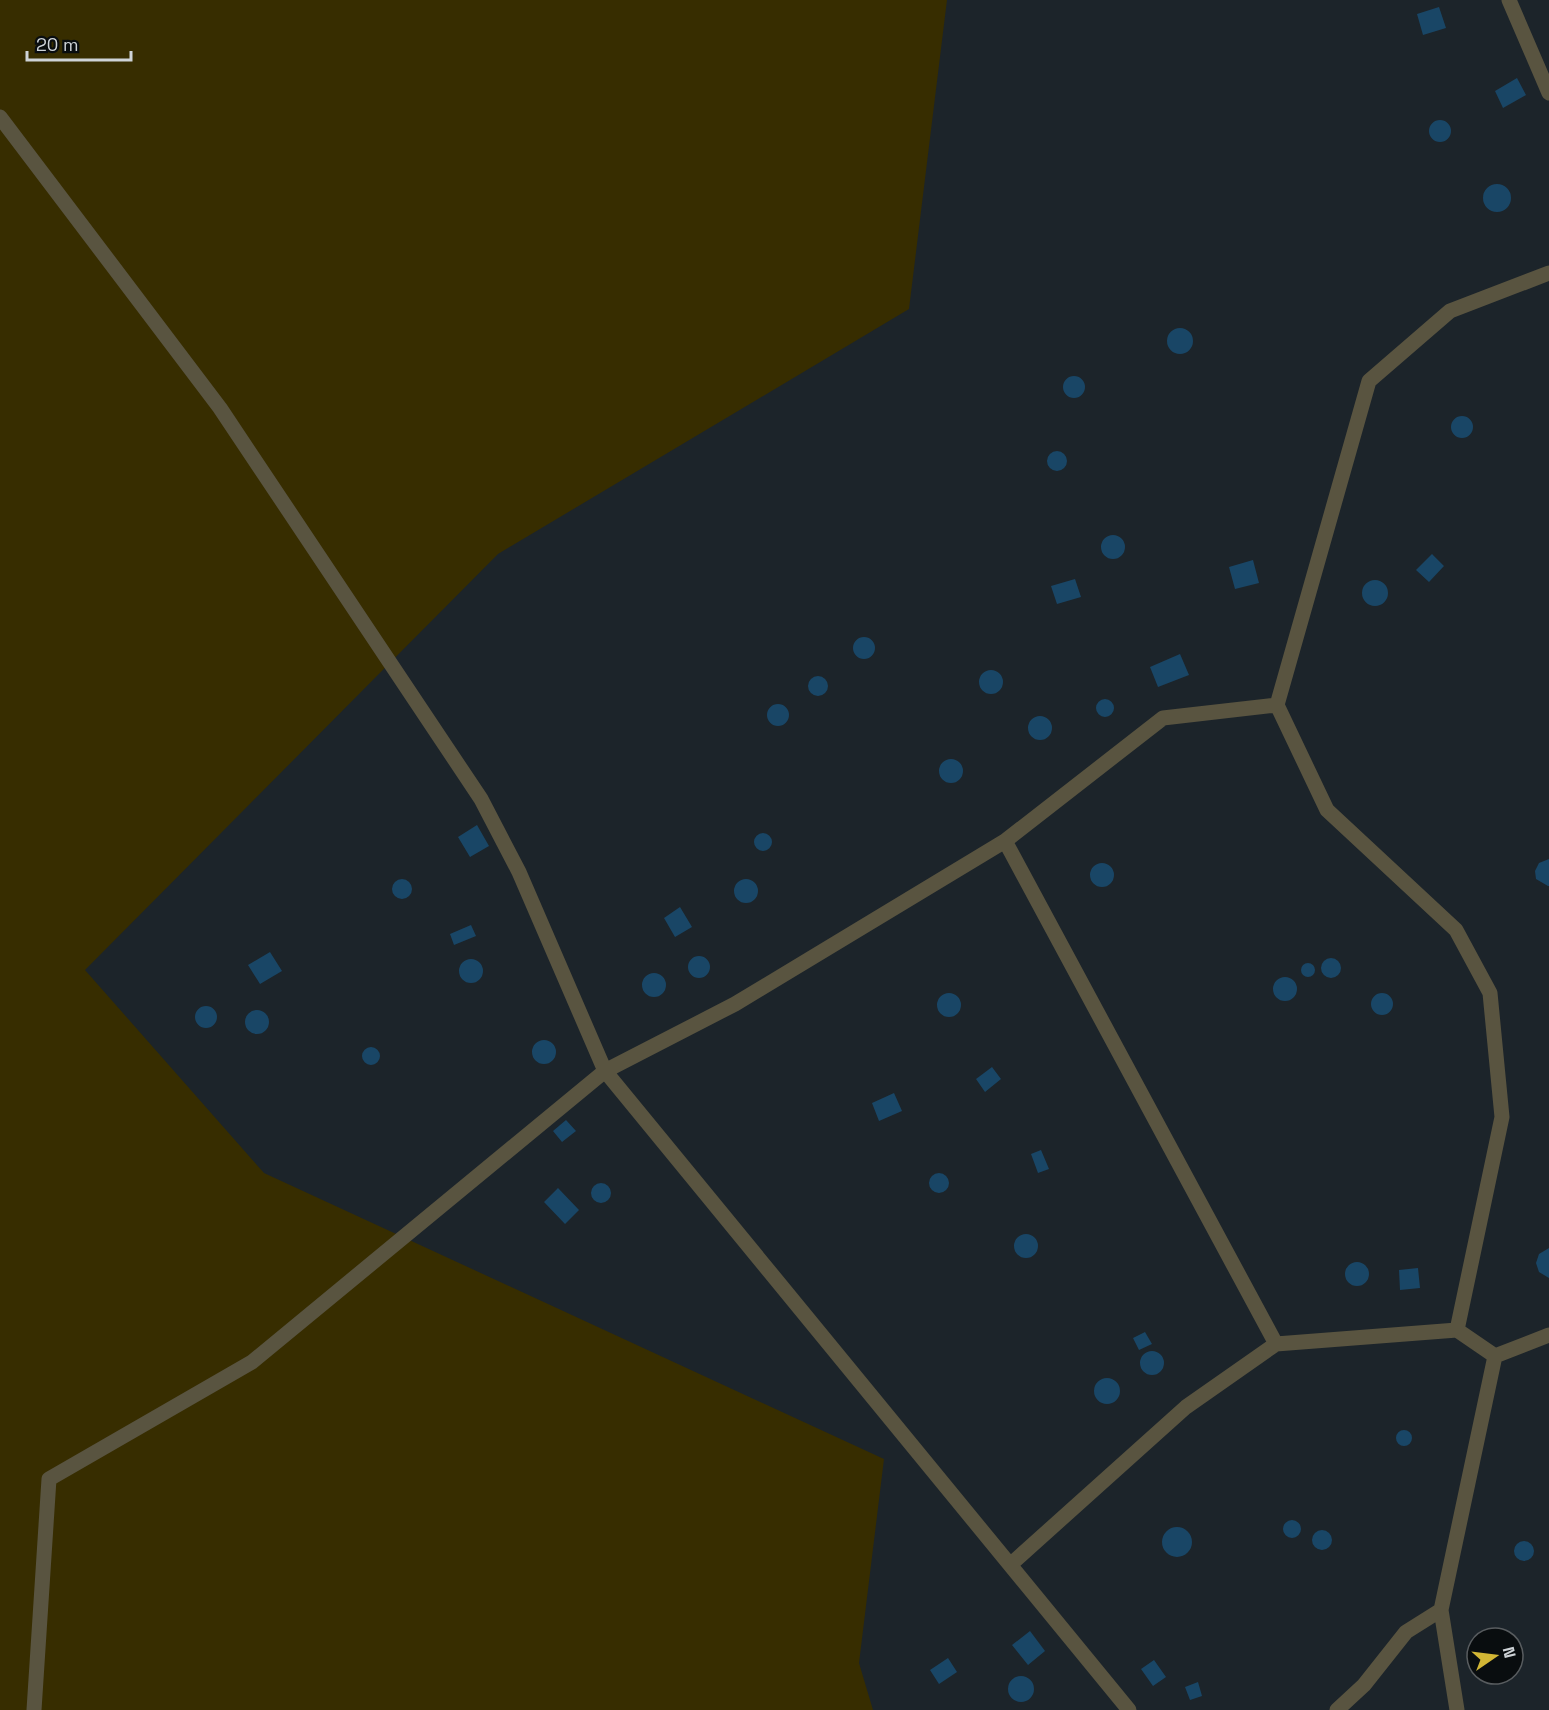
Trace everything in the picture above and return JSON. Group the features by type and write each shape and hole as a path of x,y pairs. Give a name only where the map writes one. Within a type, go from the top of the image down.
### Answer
{"street":[{"path":"1509,0 1549,93"},
{"path":"0,117 220,408 481,799 519,872 605,1071 1129,1710"},
{"path":"1457,1330 1502,1117 1490,993 1456,930 1327,810 1277,705 1368,381 1450,311 1549,273"},
{"path":"34,1710 49,1479 252,1362 605,1071 735,1004 1005,841 1163,718 1277,705"},
{"path":"1005,841 1276,1344"},
{"path":"1010,1565 1186,1407 1276,1344 1457,1330 1495,1356"},
{"path":"1495,1356 1549,1335"},
{"path":"1457,1710 1441,1610 1495,1356"},
{"path":"1337,1710 1364,1685 1406,1632 1441,1610"}],"shaded area":[{"path":"0,0 947,0 909,309 498,554 85,970 264,1173 884,1459 859,1663 873,1710 0,1710"}],"building":[{"path":"1439,7 1446,28 1423,35 1417,14"},
{"path":"1517,78 1526,95 1503,108 1495,91"},
{"path":"1440,120 1448,123 1451,131 1448,139 1440,142 1432,139 1429,131 1432,123"},
{"path":"1497,184 1507,188 1511,198 1507,208 1497,212 1487,208 1483,198 1487,188"},
{"path":"1180,328 1189,332 1193,341 1189,350 1180,354 1171,350 1167,341 1171,332"},
{"path":"1074,376 1082,379 1085,387 1082,395 1074,398 1066,395 1063,387 1066,379"},
{"path":"1462,416 1470,419 1473,427 1470,435 1462,438 1454,435 1451,427 1454,419"},
{"path":"1053,451 1061,451 1067,457 1067,465 1061,471 1053,471 1047,465 1047,457"},
{"path":"1113,535 1122,538 1125,547 1122,556 1113,559 1104,556 1101,547 1104,538"},
{"path":"1432,554 1444,566 1429,582 1416,570"},
{"path":"1253,560 1259,583 1235,589 1229,567"},
{"path":"1075,579 1081,597 1057,604 1051,586"},
{"path":"1375,580 1384,584 1388,593 1384,602 1375,606 1366,602 1362,593 1366,584"},
{"path":"864,637 872,640 875,648 872,656 864,659 856,656 853,648 856,640"},
{"path":"1180,654 1189,675 1158,687 1150,667"},
{"path":"991,670 1000,673 1003,682 1000,691 991,694 982,691 979,682 982,673"},
{"path":"818,676 825,679 828,686 825,693 818,696 811,693 808,686 811,679"},
{"path":"1101,699 1109,699 1114,704 1112,715 1101,717 1096,712 1096,704"},
{"path":"778,704 788,711 789,715 782,725 778,726 768,719 767,715 774,705"},
{"path":"1040,716 1049,719 1052,728 1049,737 1040,740 1031,737 1028,728 1031,719"},
{"path":"951,759 960,762 963,771 960,780 951,783 942,780 939,771 942,762"},
{"path":"477,825 489,846 470,857 458,837"},
{"path":"759,833 767,833 772,838 770,849 759,851 754,846 754,838"},
{"path":"1549,859 1548,886 1536,879 1535,871 1539,863"},
{"path":"1102,863 1107,864 1113,870 1113,880 1107,886 1102,887 1097,886 1091,880 1090,875 1091,870 1097,864"},
{"path":"402,879 409,882 412,889 409,896 402,899 395,896 392,889 395,882"},
{"path":"746,879 755,882 758,891 755,900 746,903 737,900 734,891 737,882"},
{"path":"680,907 692,927 675,937 664,918"},
{"path":"471,925 476,936 454,945 450,934"},
{"path":"270,952 282,971 260,984 248,965"},
{"path":"699,956 709,963 710,967 703,977 699,978 689,971 688,967 695,957"},
{"path":"1327,958 1335,958 1341,964 1341,972 1335,978 1327,978 1321,972 1321,964"},
{"path":"471,959 476,960 482,966 482,976 476,982 471,983 466,982 460,976 459,971 460,966 466,960"},
{"path":"1308,963 1313,965 1315,970 1313,975 1308,977 1303,975 1301,970 1303,965"},
{"path":"654,973 659,974 665,980 665,990 659,996 654,997 649,996 643,990 642,985 643,980 649,974"},
{"path":"1285,977 1294,980 1297,989 1294,998 1285,1001 1276,998 1273,989 1276,980"},
{"path":"949,993 958,996 961,1005 958,1014 949,1017 940,1014 937,1005 940,996"},
{"path":"1382,993 1390,996 1393,1004 1390,1012 1382,1015 1374,1012 1371,1004 1374,996"},
{"path":"206,1006 214,1009 217,1017 214,1025 206,1028 198,1025 195,1017 198,1009"},
{"path":"257,1010 262,1011 268,1017 268,1027 262,1033 257,1034 252,1033 246,1027 245,1022 246,1017 252,1011"},
{"path":"544,1040 553,1043 556,1052 553,1061 544,1064 535,1061 532,1052 535,1043"},
{"path":"371,1047 377,1050 380,1056 377,1062 371,1065 365,1062 362,1056 365,1050"},
{"path":"992,1067 1001,1079 985,1092 976,1079"},
{"path":"894,1093 902,1111 879,1121 872,1103"},
{"path":"566,1120 576,1131 562,1142 553,1131"},
{"path":"1041,1150 1049,1169 1038,1173 1031,1154"},
{"path":"939,1173 946,1176 949,1183 946,1190 939,1193 932,1190 929,1183 932,1176"},
{"path":"601,1183 608,1186 611,1193 608,1200 601,1203 594,1200 591,1193 594,1186"},
{"path":"558,1188 579,1210 565,1224 544,1202"},
{"path":"1026,1234 1034,1238 1038,1246 1034,1254 1026,1258 1018,1254 1014,1246 1018,1238"},
{"path":"1549,1248 1549,1278 1539,1272 1536,1263 1539,1254"},
{"path":"1357,1262 1362,1263 1368,1269 1368,1279 1362,1285 1357,1286 1352,1285 1346,1279 1345,1274 1346,1269 1352,1263"},
{"path":"1418,1268 1420,1288 1400,1290 1399,1270"},
{"path":"1145,1332 1152,1344 1139,1350 1133,1338"},
{"path":"1152,1351 1160,1355 1164,1363 1160,1371 1152,1375 1144,1371 1140,1363 1144,1355"},
{"path":"1107,1378 1116,1382 1120,1391 1116,1400 1107,1404 1098,1400 1094,1391 1098,1382"},
{"path":"1404,1430 1410,1432 1412,1438 1410,1444 1404,1446 1398,1444 1396,1438 1398,1432"},
{"path":"1292,1520 1298,1523 1301,1529 1298,1535 1292,1538 1286,1535 1283,1529 1286,1523"},
{"path":"1177,1527 1188,1531 1192,1542 1188,1553 1177,1557 1166,1553 1162,1542 1166,1531"},
{"path":"1322,1530 1329,1533 1332,1540 1329,1547 1322,1550 1315,1547 1312,1540 1315,1533"},
{"path":"1520,1541 1528,1541 1534,1547 1534,1555 1528,1561 1520,1561 1514,1555 1514,1547"},
{"path":"1030,1631 1045,1651 1028,1665 1012,1645"},
{"path":"948,1658 957,1672 939,1684 930,1670"},
{"path":"1154,1660 1166,1677 1153,1686 1141,1669"},
{"path":"1021,1676 1031,1679 1034,1689 1031,1699 1021,1702 1011,1699 1008,1689 1011,1679"},
{"path":"1198,1682 1202,1696 1190,1700 1185,1687"}]}
